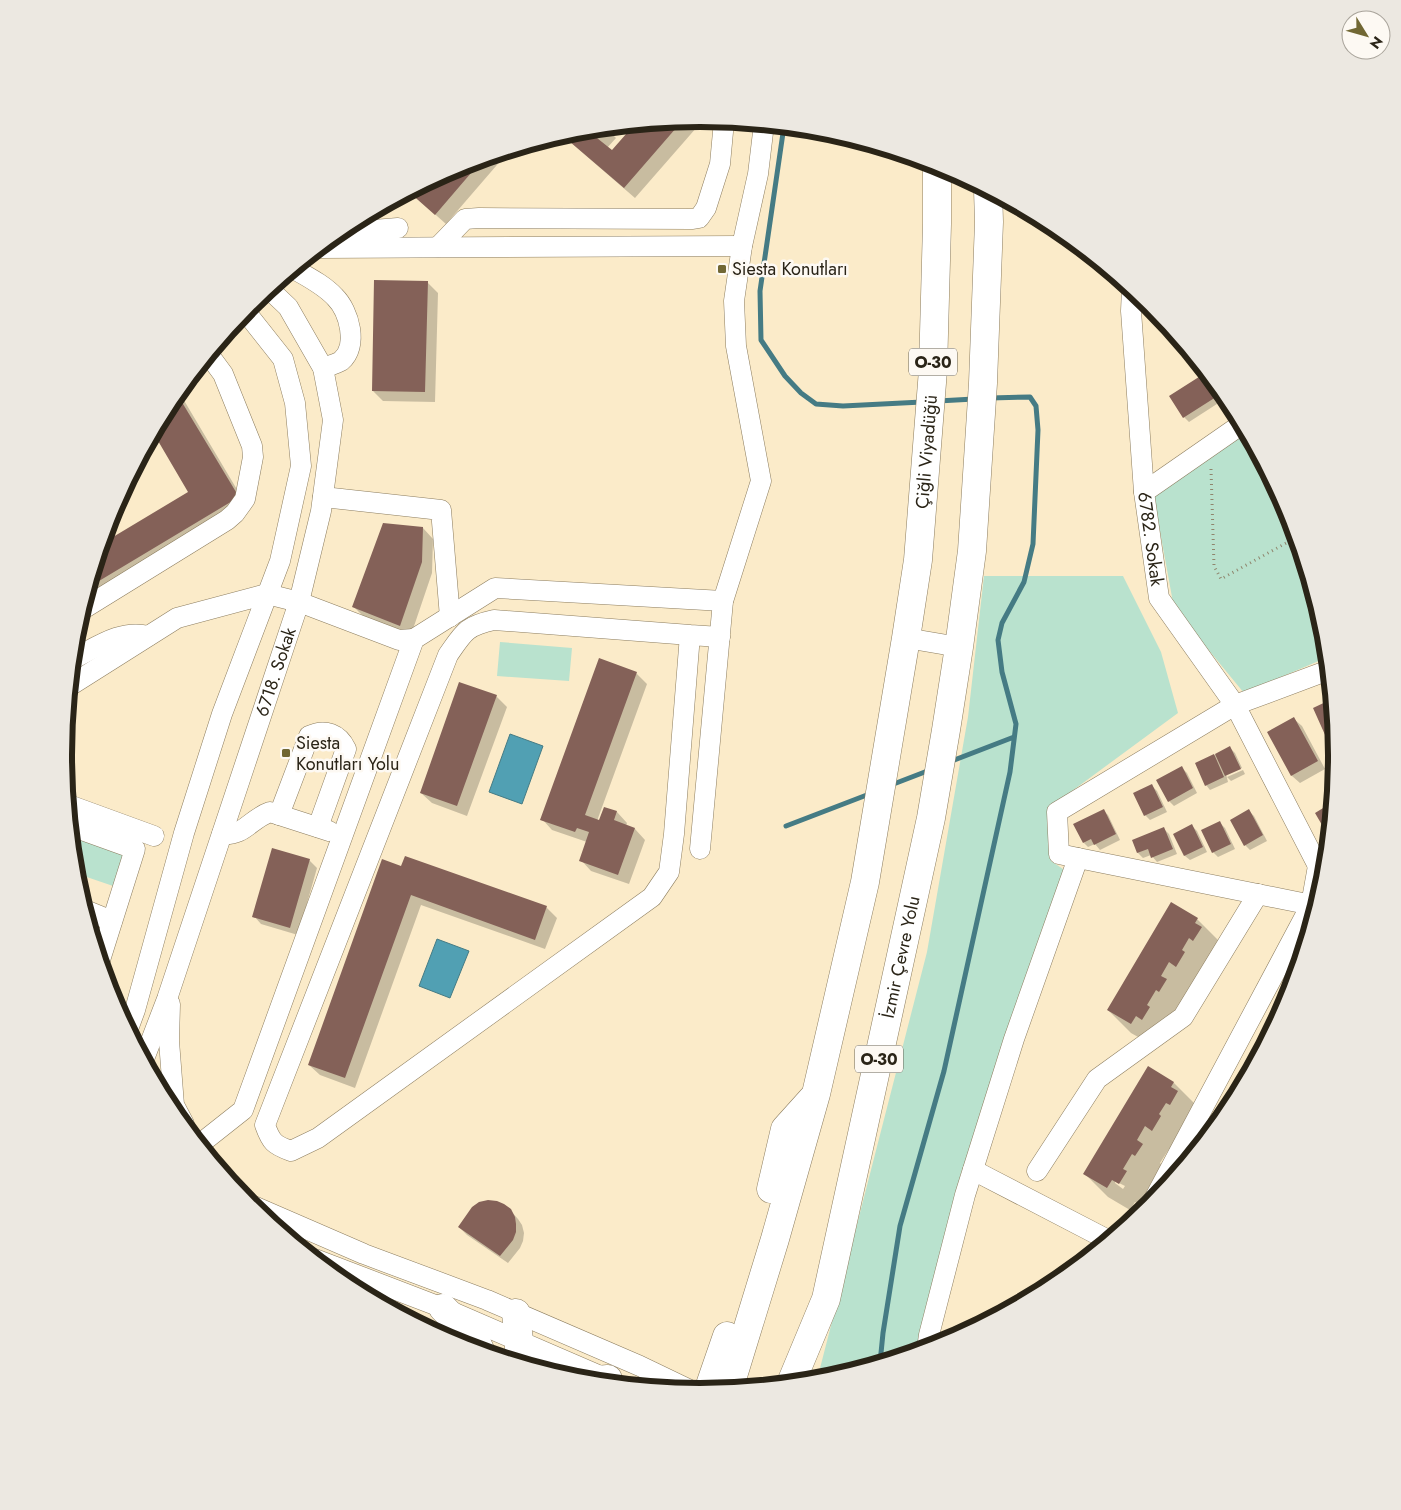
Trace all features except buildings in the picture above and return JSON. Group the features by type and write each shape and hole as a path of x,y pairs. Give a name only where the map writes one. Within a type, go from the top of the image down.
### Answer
{"highway":[{"path":"931,171 937,224"},
{"name":"Çiğli Viyadüğü","path":"906,638 918,560 933,370 937,173"},
{"name":"İzmir Çevre Yolu","path":"794,1376 826,1299 931,818 946,730 972,551 983,383 990,198"},
{"name":"O-30","path":"731,1382 775,1239 816,1094 865,882 906,638"},
{"path":"711,1383 765,1211 785,1129 816,1094"},
{"path":"804,1374 826,1299"},
{"path":"443,1308 476,1341"}],"street":[{"path":"438,246 465,219 699,218 706,208 720,164 723,128"},
{"path":"700,849 723,600 761,481 736,346 734,301 742,246 758,174 763,130"},
{"path":"354,232 398,228"},
{"path":"331,248 742,246"},
{"path":"299,272 335,297 347,314 350,325 347,352 340,361 323,368"},
{"name":"6718. Sokak","path":"147,1051 222,834 299,602 321,511 333,420 323,368 288,307 274,294"},
{"name":"6782. Sokak","path":"1138,306 1144,492 1159,598 1235,705 1319,859"},
{"name":"6718. Sokak","path":"131,1020 184,833 222,714 280,561 301,466 295,403 283,359 250,317"},
{"path":"92,603 227,520 235,513 245,498 253,457 251,441 223,374 213,360"},
{"path":"1144,492 1236,428"},
{"path":"323,497 441,510 450,616"},
{"path":"77,681 177,618 267,594 299,602 399,640 414,639 494,588 723,600"},
{"path":"690,635 674,834 669,872 652,898 318,1138 291,1151 276,1146 270,1139 265,1125 448,655 463,633 477,624 494,620 720,637"},
{"path":"81,655 118,637 134,634 148,636"},
{"path":"906,638 959,647"},
{"path":"205,1140 243,1110 414,639"},
{"path":"1310,904 1060,854 1057,812 1235,705 1323,672"},
{"path":"279,815 309,736 320,732 332,734 343,743 346,749 318,827"},
{"path":"75,807 154,836"},
{"path":"222,834 239,832 247,828 256,818 270,812 343,835"},
{"path":"77,828 135,849 103,949"},
{"path":"928,1340 965,1195 1014,1039 1078,858"},
{"path":"1037,1170 1097,1079 1183,1016 1258,894"},
{"path":"93,913 112,921"},
{"path":"1167,1175 1307,918"},
{"path":"171,984 169,1041 173,1096"},
{"path":"973,1170 1103,1237"},
{"path":"273,1215 348,1248 487,1300 510,1341 640,1366 674,1382"},
{"path":"340,1269 443,1308 510,1341 582,1372"}],"path":[{"path":"1211,469 1214,566 1221,579 1290,541"}],"green space":[{"path":"1240,434 1264,477 1295,553 1307,592 1321,660 1244,693 1174,608 1153,493"},
{"path":"984,576 1123,576 1161,652 1178,713 1053,805 1051,861 1069,873 961,1173 922,1342 863,1362 819,1372 927,952 968,717"},
{"path":"500,642 572,648 569,681 497,676"},
{"path":"78,834 128,852 116,887 85,876"}],"water":[{"path":"510,734 543,746 522,804 489,792"},
{"path":"437,939 469,951 450,998 419,986"}],"waterway":[{"path":"783,132 760,291 761,340 785,376 801,393 816,404 843,406 922,402"},
{"path":"881,1357 900,1226 944,1071 1010,772 1016,724 1002,672 998,640 1002,623 1024,582 1033,544 1038,430 1036,406 1030,397 990,398"},
{"path":"938,401 974,399"},
{"path":"949,762 1014,737"},
{"path":"891,785 930,770"},
{"path":"786,826 872,793"}],"place":[{"name":"Siesta Konutları","path":"722,269"},
{"name":"Siesta Konutları Yolu","path":"286,753"}]}
